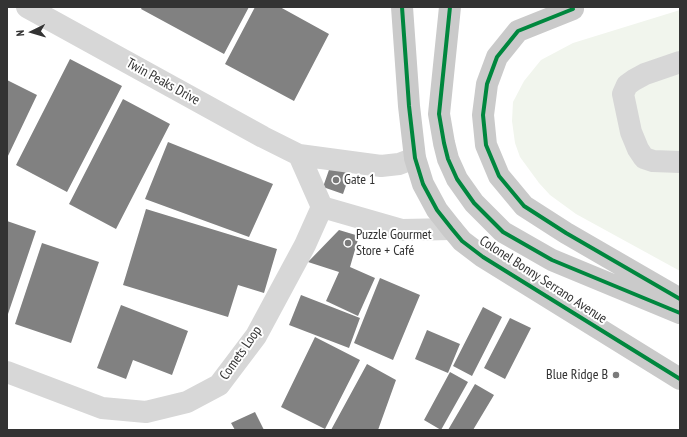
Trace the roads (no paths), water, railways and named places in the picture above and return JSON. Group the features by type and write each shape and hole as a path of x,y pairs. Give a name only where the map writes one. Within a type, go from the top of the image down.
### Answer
{"main road":[{"name":"Colonel Bonny Serrano Avenue","path":"402,7 409,106 415,158 423,184 437,210 462,241 483,257 680,379"},
{"name":"Colonel Bonny Serrano Avenue","path":"450,7 438,114 448,160 457,178 474,203 503,232 552,260 680,313"},
{"path":"573,8 518,31 497,57 487,84 483,115 486,145 500,176 524,206 680,299"}],"street":[{"name":"Twin Peaks Drive","path":"26,7 299,155 381,166 399,164 415,158"},
{"path":"680,62 645,74 634,80 627,85 623,94 630,132 644,158 653,161 680,162"},
{"path":"299,155 322,207 402,230 452,229"},
{"name":"Comets Loop","path":"7,372 102,408 146,412 187,402 219,385 256,336 305,245 322,207"}],"place":[{"name":"Gate 1","path":"336,180"},
{"name":"Puzzle Gourmet Store + Café","path":"348,243"},
{"name":"Blue Ridge B","path":"616,375"}]}
